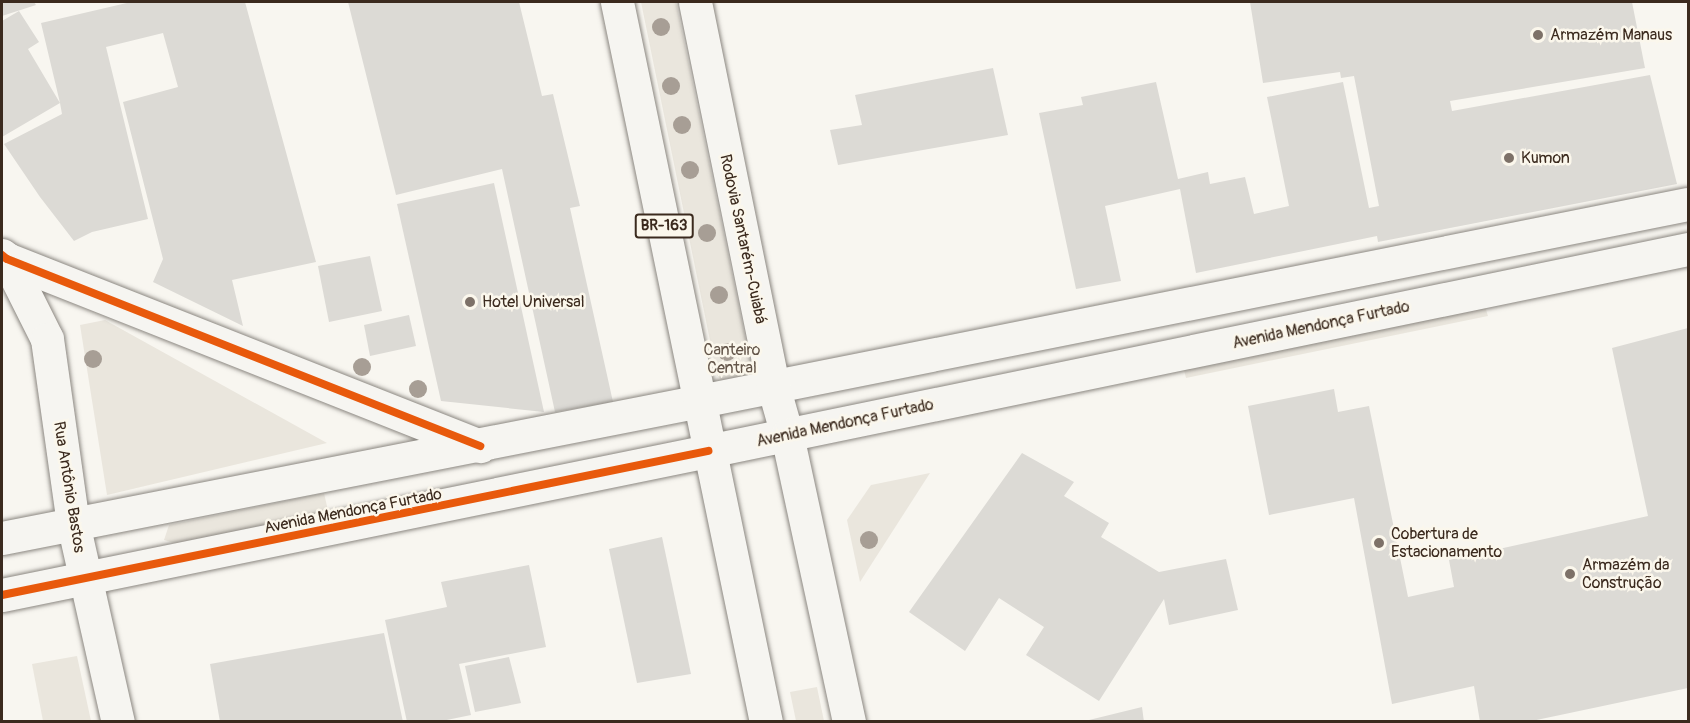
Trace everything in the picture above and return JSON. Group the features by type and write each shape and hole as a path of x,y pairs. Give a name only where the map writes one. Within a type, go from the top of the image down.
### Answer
{"main road":[{"name":"BR-163","path":"617,2 700,401 708,451 766,722"},
{"name":"Rodovia Santarém-Cuiabá","path":"695,2 774,389 787,435 849,722"},
{"path":"2,538 376,467 700,401 774,389 1689,204"},
{"name":"Avenida Mendonça Furtado","path":"2,595 387,518 1689,249"},
{"path":"4,257 480,446"},
{"name":"Rua Antônio Bastos","path":"4,257 47,339 73,523 118,722"},
{"path":"376,467 387,518"}],"green space":[{"name":"Canteiro Central","path":"641,2 676,2 752,370 748,381 723,383 717,375"},
{"path":"1483,300 1488,316 1186,378 1182,362"},
{"path":"105,320 327,443 107,495 80,325"},
{"path":"930,473 860,582 847,520 871,485"},
{"path":"324,493 329,515 181,545 164,540 169,525"},
{"path":"77,656 91,721 43,721 32,664"},
{"path":"817,687 824,721 796,721 790,692"}],"building":[{"path":"2,2 34,2 36,5 2,16"},
{"path":"131,2 245,2 316,262 232,280 243,326 153,282 163,259 123,102 178,87 163,33 106,47 148,219 92,232 74,241 40,197 4,144 62,114 41,23"},
{"path":"348,2 519,2 542,96 553,94 580,206 570,208 613,402 555,412 502,169 396,195"},
{"path":"1250,2 1632,2 1645,68 1450,101 1452,111 1650,75 1677,184 1378,242 1377,236 1196,273 1180,189 1105,206 1121,281 1076,289 1039,113 1083,105 1081,97 1156,82 1178,179 1208,172 1210,184 1245,177 1254,214 1289,206 1267,97 1343,82 1369,208 1379,206 1354,76 1341,78 1340,72 1263,83"},
{"path":"19,11 39,42 28,49 60,103 2,137 2,21"},
{"path":"993,68 1008,135 838,165 830,130 862,125 855,95"},
{"name":"Hotel Universal","path":"494,183 544,412 441,401 397,204"},
{"path":"370,256 382,311 329,322 318,266"},
{"path":"409,315 416,346 370,356 364,325"},
{"path":"1688,328 1688,688 1527,722 1480,722 1474,686 1392,704 1354,498 1269,515 1248,406 1334,389 1338,412 1369,406 1408,597 1454,587 1449,560 1648,516 1612,348"},
{"path":"1022,453 1074,482 1064,496 1109,523 1101,537 1159,572 1226,559 1238,610 1169,625 1164,599 1099,701 1026,655 1044,627 999,598 965,651 909,612"},
{"path":"662,537 691,674 637,683 609,549"},
{"path":"529,565 546,647 459,664 471,715 437,722 407,722 385,620 447,607 441,582"},
{"path":"384,633 403,722 220,722 210,664"},
{"path":"509,657 521,703 475,712 465,666"},
{"path":"1142,707 1144,722 1085,722 1085,721"}],"cycle path":[{"path":"2,255 7,259 480,446"},
{"path":"2,595 708,451"}],"place":[{"name":"Armazém Manaus","path":"1538,35"},
{"name":"Kumon","path":"1509,158"},
{"name":"Hotel Universal","path":"470,302"},
{"name":"Cobertura de Estacionamento","path":"1379,543"},
{"name":"Armazém da Construção","path":"1570,574"}]}
